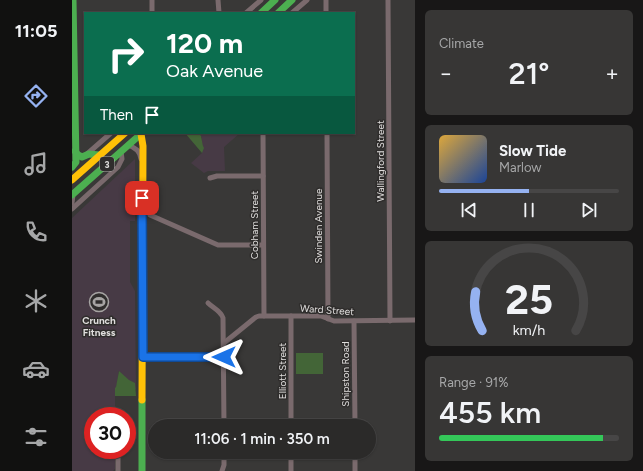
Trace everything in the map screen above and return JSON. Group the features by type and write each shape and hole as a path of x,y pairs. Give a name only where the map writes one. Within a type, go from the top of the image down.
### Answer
{"main road":[{"path":"74,0 74,166"},
{"path":"262,12 275,0"},
{"path":"279,12 292,0"},
{"name":"3","path":"72,180 124,134"},
{"name":"3","path":"72,195 140,134"},
{"path":"141,134 143,146 142,471"},
{"path":"75,151 79,156 99,156"}],"street":[{"path":"152,0 152,12"},
{"path":"218,0 219,12"},
{"path":"247,12 261,0"},
{"path":"293,12 307,0"},
{"path":"326,0 326,12"},
{"name":"Wallingford Street","path":"388,0 390,321"},
{"path":"74,166 110,134"},
{"name":"Cobham Street","path":"263,134 264,316"},
{"name":"Swinden Avenue","path":"327,134 328,319"},
{"path":"128,145 137,149 140,153 142,162"},
{"path":"72,209 118,167 122,159 122,151"},
{"path":"210,178 217,176 263,176"},
{"path":"72,195 72,203"},
{"path":"150,215 218,245 263,245"},
{"path":"208,303 223,316 224,419"},
{"name":"Ward Street","path":"224,343 256,318 264,316 321,316 334,321 415,320"},
{"name":"Elliott Street","path":"291,316 291,419"},
{"name":"Shipston Road","path":"354,321 355,419"},
{"path":"143,357 224,357"},
{"path":"118,459 118,471"},
{"path":"222,471 224,459"},
{"path":"291,459 291,471"},
{"path":"355,459 355,471"}],"shaded area":[{"path":"200,134 239,134 224,147 225,171 208,171 204,173 191,163 202,153 202,138"},
{"path":"135,159 135,221 130,221 130,282 135,291 136,390 119,371 115,396 115,407 84,407 84,459 115,459 115,469 113,471 72,471 72,218"}],"green space":[{"path":"186,134 200,134 204,148 202,153"},
{"path":"296,353 323,353 323,374 296,374"},
{"path":"119,371 135,383 136,396 115,396 115,388"}],"traffic: fast":[{"path":"72,167 76,162 73,0"},
{"path":"262,12 275,0"},
{"path":"279,12 292,0"},
{"path":"72,195 141,134"},
{"path":"75,151 82,157 89,154 99,155"},
{"path":"142,400 142,471"}],"traffic: slow":[{"path":"72,180 124,134"},
{"path":"141,134 143,146 142,400"}],"place":[{"name":"Crunch Fitness","path":"99,302"}],"route":[{"path":"142,198 143,357 224,357"}]}
